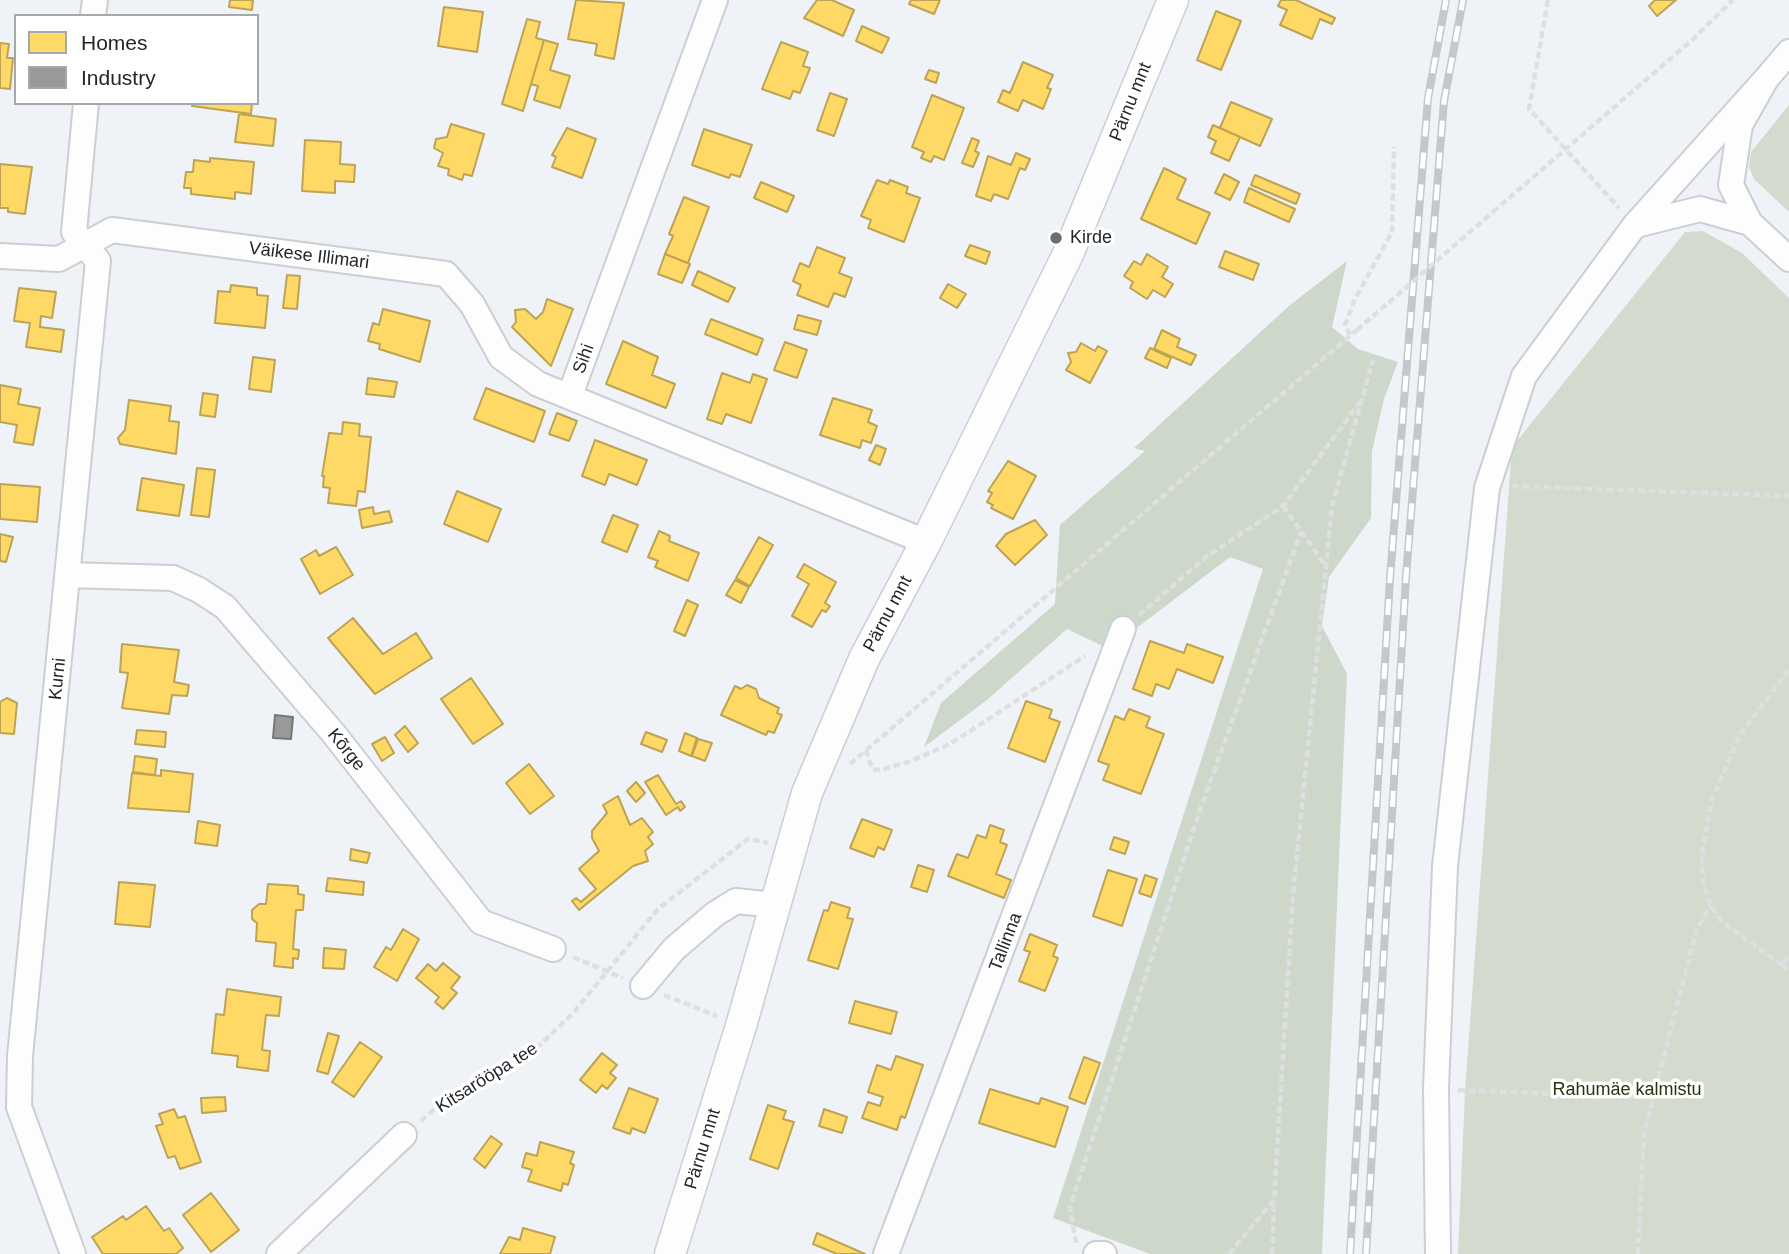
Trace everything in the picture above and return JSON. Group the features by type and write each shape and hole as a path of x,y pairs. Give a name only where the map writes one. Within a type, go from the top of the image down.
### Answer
{"main road":[{"name":"Pärnu mnt","path":"670,1254 807,793 864,659 926,542 1069,252 1173,0"}],"street":[{"name":"Sihi","path":"715,0 570,395 926,542"},
{"path":"1438,1254 1436,1088 1446,866 1487,488 1524,376 1635,225 1789,52"},
{"path":"1766,79 1740,125 1731,185 1750,223 1789,259"},
{"name":"Kurni","path":"73,1254 19,1107 10,1055 68,575 98,261 74,232 86,105"},
{"path":"1635,225 1700,209 1750,223"},
{"name":"Väikese Illimari","path":"0,256 59,259 112,230 446,274 472,303 502,357 538,384 570,395"},
{"name":"Kõrge","path":"68,575 173,578 200,590 225,607 334,734 481,922 554,949"},
{"name":"Tallinna","path":"886,1254 1123,629"},
{"path":"643,986 674,949 736,901 775,905"},
{"path":"279,1254 404,1135"},
{"path":"1096,1254 1104,1254"}],"path":[{"path":"1548,0 1529,109 1605,194"},
{"path":"843,769 1357,330 1692,40 1733,0"},
{"path":"1350,335 1345,325 1354,299 1392,232 1394,147"},
{"path":"1272,1254 1293,895 1332,506 1373,360"},
{"path":"866,750 866,758 872,769 881,770 950,744 1026,692 1072,667 1123,629 1206,557 1283,506 1363,397"},
{"path":"1487,488 1575,487 1789,496"},
{"path":"1283,506 1326,566"},
{"path":"1078,1254 1070,1207 1199,813 1301,532"},
{"path":"1789,670 1741,733 1712,799 1702,854 1703,883 1711,906 1721,920 1789,970"},
{"name":"Kitsarööpa tee","path":"404,1135 439,1105 540,1045 574,1012 605,970 658,909 748,839"},
{"path":"1638,1254 1644,1133 1697,928 1711,906"},
{"path":"554,949 605,970"},
{"path":"1782,965 1789,955"},
{"path":"1436,1088 1653,1098"},
{"path":"1229,1254 1274,1200"}],"green space":[{"path":"1789,105 1789,212 1754,179 1749,167 1751,152"},
{"name":"Rahumäe kalmistu","path":"1703,231 1742,253 1789,298 1789,1254 1458,1254 1465,1091 1512,447 1685,232"},
{"path":"1347,261 1332,327 1358,349 1398,362 1384,399 1372,451 1371,518 1329,577 1322,626 1347,674 1322,1254 1150,1254 1053,1218 1263,569 1230,557 1109,649 1067,629 987,700 924,747 941,703 1055,604 1060,525 1145,451 1134,448 1290,305"}],"building: Homes":[{"path":"230,0 253,0 252,10 229,7"},
{"path":"576,0 624,3 614,59 595,55 597,44 568,39"},
{"path":"817,0 832,0 854,10 843,36 804,18"},
{"path":"911,0 940,0 934,14 909,4"},
{"path":"1281,0 1296,0 1335,18 1332,24 1320,19 1312,39 1280,25 1287,10 1278,6"},
{"path":"1655,0 1676,0 1657,16 1649,6"},
{"path":"444,7 483,12 477,52 438,46"},
{"path":"1216,11 1241,21 1221,70 1197,60"},
{"path":"527,19 540,22 536,38 544,40 523,111 502,104"},
{"path":"862,26 889,38 882,53 856,41"},
{"path":"544,40 558,44 550,70 570,76 560,108 534,100 538,86 531,84"},
{"path":"781,42 808,52 803,66 810,68 800,93 793,91 790,99 762,89"},
{"path":"0,43 9,44 7,58 13,58 10,89 0,88"},
{"path":"1023,62 1053,75 1043,109 1023,100 1018,111 998,102 1003,90 1010,93"},
{"path":"929,70 939,73 936,83 925,79"},
{"path":"830,93 847,99 834,136 817,130"},
{"path":"932,95 964,108 944,160 934,156 931,162 921,158 924,152 912,147"},
{"path":"1231,102 1272,119 1260,146 1220,128"},
{"path":"192,105 252,105 251,114"},
{"path":"239,114 276,119 273,146 235,142"},
{"path":"451,124 484,134 472,176 464,174 462,180 448,175 449,169 438,166 443,153 434,148 436,139 447,137"},
{"path":"1213,125 1240,137 1229,161 1211,153 1216,141 1208,137"},
{"path":"567,128 596,139 582,178 552,167 556,157 552,155"},
{"path":"704,129 752,145 740,177 731,174 729,178 692,165"},
{"path":"972,138 979,141 975,151 979,153 973,167 962,163"},
{"path":"305,140 341,142 340,164 355,165 354,182 335,181 335,193 302,191"},
{"path":"1016,153 1030,159 1025,170 1020,168 1008,199 994,194 991,201 976,196 988,156 1011,165"},
{"path":"210,158 254,162 251,194 235,192 235,199 191,194 191,188 184,188 186,172 193,172 194,160 210,162"},
{"path":"0,164 32,167 25,214 0,208"},
{"path":"1164,168 1186,179 1177,199 1210,213 1196,244 1141,219"},
{"path":"1224,174 1239,182 1230,200 1215,193"},
{"path":"1255,175 1300,194 1296,204 1251,185"},
{"path":"877,180 888,184 890,180 908,187 906,193 920,198 904,242 868,228 871,220 861,216"},
{"path":"761,182 794,196 787,212 754,198"},
{"path":"1249,188 1295,209 1289,222 1244,202"},
{"path":"684,197 709,207 688,263 665,254 673,236 669,234"},
{"path":"970,245 990,252 986,264 965,256"},
{"path":"817,247 845,258 839,273 852,278 845,297 834,293 828,307 797,295 801,285 793,281 800,263 809,267"},
{"path":"1225,251 1259,264 1253,280 1219,267"},
{"path":"665,254 690,264 682,283 658,274"},
{"path":"1147,254 1168,267 1162,277 1173,284 1165,297 1153,290 1147,299 1130,288 1133,282 1124,276 1134,261 1141,265"},
{"path":"698,271 735,288 728,302 692,285"},
{"path":"287,275 300,276 297,309 283,308"},
{"path":"948,284 966,294 957,308 940,298"},
{"path":"231,285 257,288 257,295 268,296 265,328 215,323 218,291 230,292"},
{"path":"19,288 56,292 52,318 41,316 40,327 64,330 61,352 26,347 30,323 14,321"},
{"path":"547,299 573,309 551,366 512,327 516,322 515,310 525,309 536,319 543,312"},
{"path":"383,309 430,321 420,362 379,349 380,344 368,341 373,323 379,325"},
{"path":"798,315 821,321 817,335 794,329"},
{"path":"711,319 763,339 757,355 705,334"},
{"path":"1162,330 1180,339 1177,347 1196,355 1191,365 1154,349"},
{"path":"623,341 658,357 652,375 675,384 666,408 606,384"},
{"path":"785,342 807,350 797,378 774,370"},
{"path":"1081,343 1095,351 1098,346 1107,351 1090,383 1066,370 1071,362 1068,353 1076,352"},
{"path":"1150,348 1171,358 1167,368 1145,358"},
{"path":"253,357 275,360 271,392 249,389"},
{"path":"722,373 750,383 753,374 767,379 751,423 726,414 722,424 707,419"},
{"path":"368,378 397,382 394,397 366,394"},
{"path":"0,385 21,389 18,404 40,408 33,445 14,442 17,425 0,422"},
{"path":"486,388 545,411 534,442 474,419"},
{"path":"203,393 218,395 215,417 200,415"},
{"path":"833,398 872,410 868,422 877,426 871,443 862,440 860,448 820,435"},
{"path":"129,400 171,406 169,421 179,422 176,454 120,444 118,438 125,430"},
{"path":"557,413 577,421 569,441 549,434"},
{"path":"343,422 360,424 359,436 371,437 365,492 358,491 356,506 328,503 330,488 323,487 322,476 329,433 342,434"},
{"path":"595,440 647,460 637,485 609,474 605,485 582,476"},
{"path":"876,445 886,449 880,465 869,460"},
{"path":"1008,461 1036,476 1013,519 991,508 993,505 987,502 992,493 988,491"},
{"path":"197,468 215,470 209,517 191,515"},
{"path":"142,478 184,485 179,516 137,510"},
{"path":"0,484 40,487 37,522 0,519"},
{"path":"457,491 501,509 488,542 444,524"},
{"path":"373,507 374,514 389,511 392,522 362,528 359,510"},
{"path":"613,515 638,525 627,552 602,542"},
{"path":"1035,520 1047,535 1015,565 996,546 1006,534"},
{"path":"659,531 670,536 669,541 699,553 688,581 655,567 658,561 648,557"},
{"path":"0,534 13,537 6,562 0,561"},
{"path":"759,537 773,545 750,586 736,578"},
{"path":"336,547 353,575 320,594 301,559 316,550 319,556"},
{"path":"804,564 836,582 825,603 830,606 826,612 822,610 812,627 792,616 809,584 797,577"},
{"path":"735,580 749,587 741,603 726,595"},
{"path":"687,600 698,605 685,636 674,631"},
{"path":"353,618 383,654 416,633 432,658 375,694 328,638"},
{"path":"1150,641 1184,653 1187,644 1223,657 1213,683 1177,669 1169,689 1156,684 1152,696 1133,689"},
{"path":"122,644 179,650 174,682 189,685 187,696 172,695 169,714 122,708 128,673 120,672"},
{"path":"471,678 503,724 473,744 441,699"},
{"path":"747,685 756,689 759,698 779,708 777,713 782,715 774,733 768,731 766,735 721,715 735,686 741,689"},
{"path":"7,698 17,703 14,734 0,733 0,702"},
{"path":"1026,701 1052,710 1049,718 1060,722 1045,762 1008,748"},
{"path":"1129,709 1150,717 1146,727 1164,734 1141,794 1103,780 1109,765 1098,761 1115,716 1124,720"},
{"path":"405,726 418,743 408,752 395,735"},
{"path":"137,730 166,732 165,747 135,744"},
{"path":"646,732 667,740 662,752 641,744"},
{"path":"685,733 697,738 691,756 679,751"},
{"path":"385,737 394,753 382,761 372,744"},
{"path":"698,739 712,743 705,761 692,756"},
{"path":"135,756 157,759 155,775 133,772"},
{"path":"529,764 554,796 530,814 506,783"},
{"path":"161,770 193,774 189,812 128,808 132,773 161,776"},
{"path":"658,775 676,804 681,801 685,807 680,811 678,807 666,815 645,782"},
{"path":"636,782 645,793 636,802 627,791"},
{"path":"618,796 630,825 642,818 653,832 648,837 653,844 645,851 648,861 633,866 579,910 572,901 576,898 581,902 596,889 579,869 599,851 592,838 592,831 607,813 603,805"},
{"path":"862,819 892,830 884,850 878,847 874,857 850,848"},
{"path":"198,821 220,825 217,846 195,843"},
{"path":"990,825 1004,830 1000,842 1007,845 996,874 1011,880 1004,898 948,876 957,854 968,858 977,835 986,838"},
{"path":"1114,837 1129,842 1125,854 1110,849"},
{"path":"351,849 370,853 367,863 350,860"},
{"path":"918,865 934,870 927,892 911,887"},
{"path":"1108,870 1137,879 1122,926 1093,916"},
{"path":"1145,875 1157,879 1151,897 1139,893"},
{"path":"328,878 364,882 363,895 326,891"},
{"path":"119,882 155,885 150,927 115,924"},
{"path":"268,884 298,886 298,894 304,895 303,910 296,910 293,949 299,950 298,959 293,958 293,968 274,966 276,943 256,941 257,923 252,919 252,910 259,904 266,904"},
{"path":"831,902 850,908 847,918 853,919 838,969 808,960 824,910 828,911"},
{"path":"403,929 419,939 397,981 374,967 386,947 391,950"},
{"path":"1030,934 1057,945 1053,956 1058,958 1045,991 1019,981 1030,952 1024,950"},
{"path":"324,948 346,950 344,969 323,968"},
{"path":"443,963 460,977 451,988 457,993 443,1009 435,1002 439,997 416,978 428,964 436,971"},
{"path":"227,989 281,997 279,1016 266,1015 262,1050 270,1051 268,1071 237,1067 238,1056 212,1053 216,1014 224,1015"},
{"path":"855,1001 897,1012 891,1034 849,1023"},
{"path":"328,1033 339,1036 328,1074 317,1071"},
{"path":"360,1042 382,1057 354,1097 332,1082"},
{"path":"602,1053 617,1065 610,1073 616,1078 607,1089 602,1085 596,1093 580,1080"},
{"path":"896,1056 923,1065 905,1118 901,1116 897,1130 862,1118 868,1102 880,1106 883,1097 868,1092 877,1065 891,1070"},
{"path":"1084,1057 1100,1063 1085,1104 1069,1098"},
{"path":"629,1088 658,1099 645,1133 632,1128 630,1134 613,1128"},
{"path":"990,1089 1039,1104 1041,1098 1068,1107 1055,1147 979,1123"},
{"path":"225,1097 226,1111 202,1113 201,1098"},
{"path":"768,1105 786,1111 783,1119 794,1122 778,1169 750,1159"},
{"path":"174,1109 178,1118 185,1116 201,1162 180,1169 175,1156 168,1158 156,1126 163,1124 159,1114"},
{"path":"824,1109 847,1117 842,1133 819,1126"},
{"path":"491,1136 502,1144 485,1168 474,1159"},
{"path":"540,1142 574,1152 570,1163 574,1165 568,1185 563,1183 561,1191 528,1181 532,1170 522,1167 526,1153 537,1156"},
{"path":"211,1193 239,1230 211,1252 183,1215"},
{"path":"146,1206 164,1231 169,1228 183,1248 176,1254 103,1254 92,1237 123,1216 126,1220"},
{"path":"523,1228 555,1237 550,1254 500,1254 509,1237 520,1240"},
{"path":"817,1233 865,1254 837,1254 813,1244"}],"building: Industry":[{"path":"275,715 293,717 291,739 273,738"}],"railway":[{"path":"1350,1254 1390,578 1428,98 1446,0"},
{"path":"1366,1254 1406,577 1444,101 1463,0"}],"place":[{"name":"Kirde","path":"1056,238"}]}
